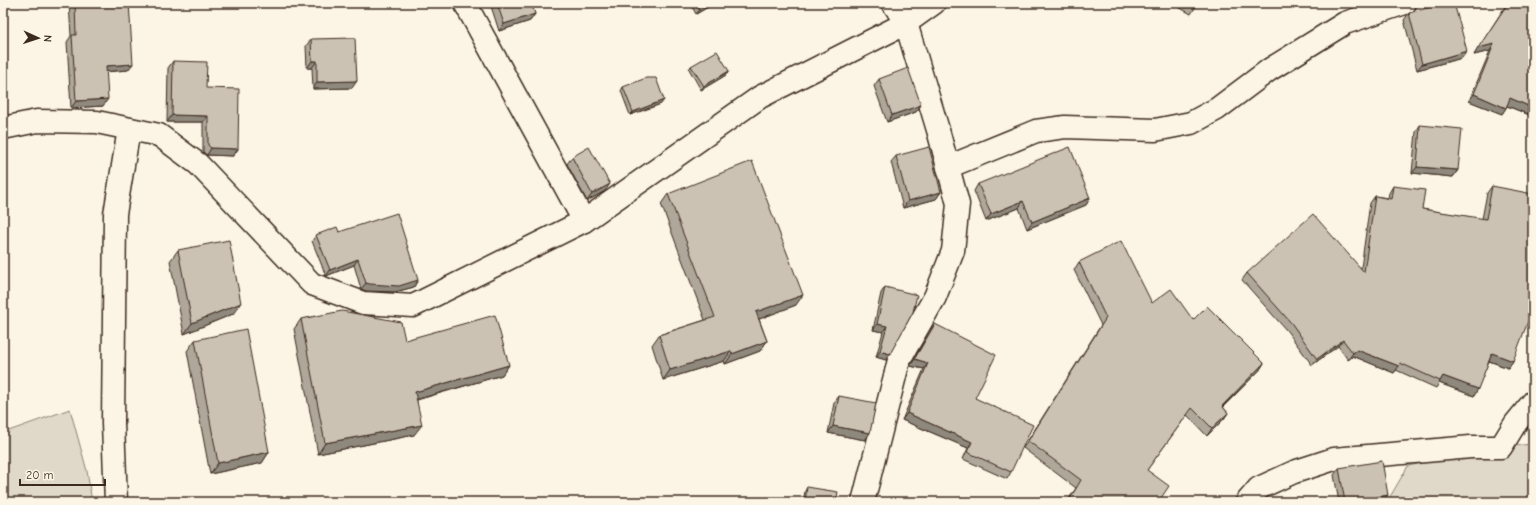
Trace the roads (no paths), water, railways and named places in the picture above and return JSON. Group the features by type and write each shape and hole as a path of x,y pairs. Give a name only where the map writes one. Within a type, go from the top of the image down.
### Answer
{"street":[{"path":"465,3 584,221"},
{"path":"862,502 900,360 935,297 953,251 958,204 906,23 893,3"},
{"path":"3,128 37,121 97,122 159,136 198,164 312,284 363,303 413,306 584,221 760,97 906,23 934,3"},
{"path":"948,167 1036,131 1064,127 1155,130 1191,123 1217,110 1269,70 1344,23 1405,3"},
{"path":"116,502 113,423 115,214 129,129"},
{"path":"1247,502 1259,488 1294,472 1334,459 1471,447 1501,447 1515,424 1533,402"}]}
